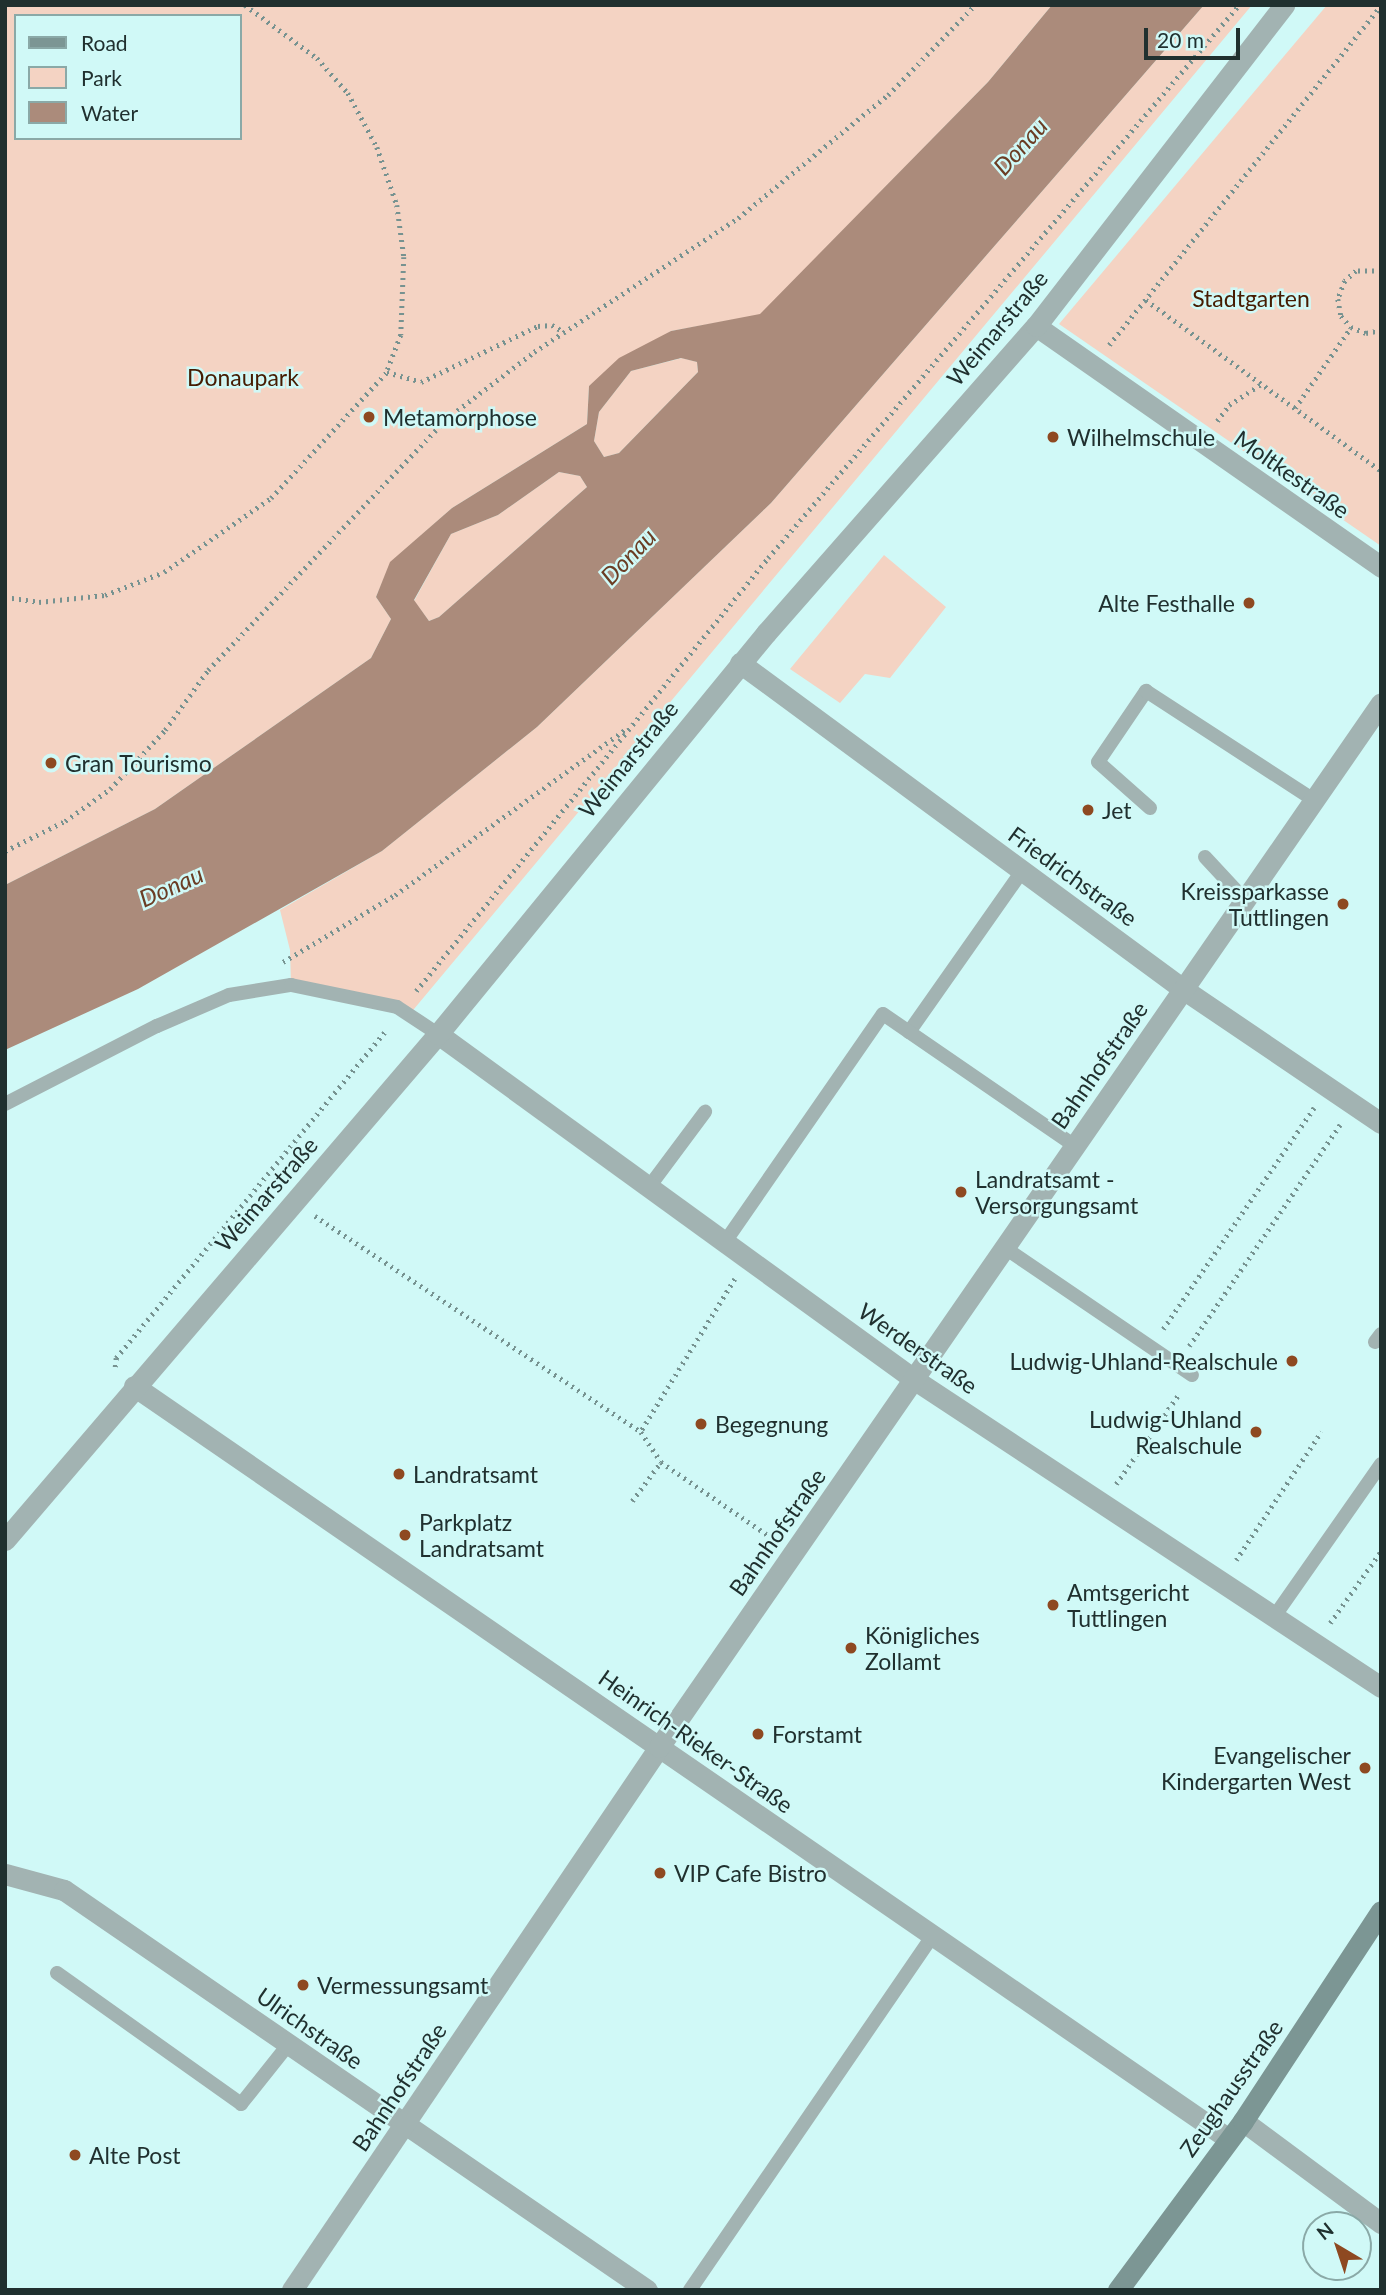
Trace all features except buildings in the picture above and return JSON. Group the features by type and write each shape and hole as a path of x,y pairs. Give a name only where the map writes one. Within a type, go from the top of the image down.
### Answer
{"street":[{"name":"Weimarstraße","path":"5,1540 134,1386 438,1034 740,663 1035,326 1284,5"},
{"name":"Moltkestraße","path":"1035,326 1090,367 1381,567"},
{"name":"Friedrichstraße","path":"740,663 1183,989 1381,1124"},
{"name":"Bahnhofstraße","path":"292,2290 659,1747 1381,703"},
{"name":"Werderstraße","path":"438,1034 915,1380 1381,1687"},
{"name":"Heinrich-Rieker-Straße","path":"134,1386 1229,2139"},
{"name":"Ulrichstraße","path":"5,1874 64,1890 647,2290"},
{"name":"Zeughausstraße","path":"1118,2290 1243,2121 1381,1911"},
{"path":"1243,2121 1381,2223"}],"lane":[{"path":"1150,808 1098,762 1146,691 1314,800"},
{"path":"1205,858 1245,900"},
{"path":"909,1032 1022,871"},
{"path":"5,1104 157,1026 229,995 291,985 402,1010 438,1034"},
{"path":"725,1242 883,1014 1075,1146"},
{"path":"649,1187 705,1112"},
{"path":"1005,1248 1192,1375"},
{"path":"1274,1616 1381,1464"},
{"path":"690,2290 933,1935"},
{"path":"57,1973 241,2104 288,2045"}],"path":[{"path":"5,597 39,602 105,595 164,572 271,498 387,372 401,335 404,257 397,205 377,147 348,93 317,58 244,5"},
{"path":"5,851 65,821 110,789 165,730 208,670 446,419 564,332 738,218 797,172 888,95 975,5"},
{"path":"114,1370 116,1358 777,547 1239,5"},
{"path":"1090,367 1381,6"},
{"path":"1381,271 1356,271 1345,281 1338,299 1341,316 1351,327 1366,333 1381,330"},
{"path":"1146,300 1381,471"},
{"path":"387,372 421,382 538,326 552,324 564,332"},
{"path":"1295,408 1351,327"},
{"path":"1200,442 1229,405 1261,384"},
{"path":"276,967 395,895 631,726"},
{"path":"1151,1347 1328,1088"},
{"path":"1176,1364 1354,1105"},
{"path":"293,1202 641,1432 660,1462 769,1536"},
{"path":"641,1432 747,1258"},
{"path":"1103,1504 1192,1375"},
{"path":"1221,1581 1321,1432"},
{"path":"632,1501 660,1462"},
{"path":"1315,1643 1381,1551"}],"green space":[{"name":"Donaupark","path":"5,5 1052,5 988,82 760,315 671,331 589,386 587,424 452,508 391,562 376,597 391,619 371,658 155,809 5,885"},
{"path":"1204,5 1252,5 409,1015 291,985 290,950 280,910 382,851 537,727 771,503"},
{"name":"Stadtgarten","path":"1327,5 1381,5 1381,546 1059,324"},
{"path":"682,358 697,362 698,372 619,453 604,457 594,441 599,412 631,371"},
{"path":"559,472 580,476 587,487 439,617 429,621 414,601 451,534 498,515"},
{"path":"884,555 946,607 890,678 865,674 840,703 790,669"}],"water":[{"name":"Donau","path":"1052,5 1204,5 771,503 537,727 382,851 138,989 5,1050 5,885 155,809 371,658 391,619 376,597 390,562 452,508 587,424 589,386 619,358 671,331 760,314 988,82","holes":["681,358 697,362 698,372 619,453 604,457 594,441 599,412 631,371","559,472 580,476 587,487 439,617 429,621 414,600 451,534 498,515"]}],"place":[{"name":"Metamorphose","path":"369,417"},
{"name":"Wilhelmschule","path":"1053,437"},
{"name":"Alte Festhalle","path":"1249,603"},
{"name":"Gran Tourismo","path":"51,763"},
{"name":"Jet","path":"1088,810"},
{"name":"Kreissparkasse Tuttlingen","path":"1343,904"},
{"name":"Landratsamt - Versorgungsamt","path":"961,1192"},
{"name":"Ludwig-Uhland-Realschule","path":"1292,1361"},
{"name":"Begegnung","path":"701,1424"},
{"name":"Ludwig-Uhland Realschule","path":"1256,1432"},
{"name":"Landratsamt","path":"399,1474"},
{"name":"Parkplatz Landratsamt","path":"405,1535"},
{"name":"Amtsgericht Tuttlingen","path":"1053,1605"},
{"name":"Königliches Zollamt","path":"851,1648"},
{"name":"Forstamt","path":"758,1734"},
{"name":"Evangelischer Kindergarten West","path":"1365,1768"},
{"name":"VIP Cafe Bistro","path":"660,1873"},
{"name":"Vermessungsamt","path":"303,1985"},
{"name":"Alte Post","path":"75,2155"}]}
